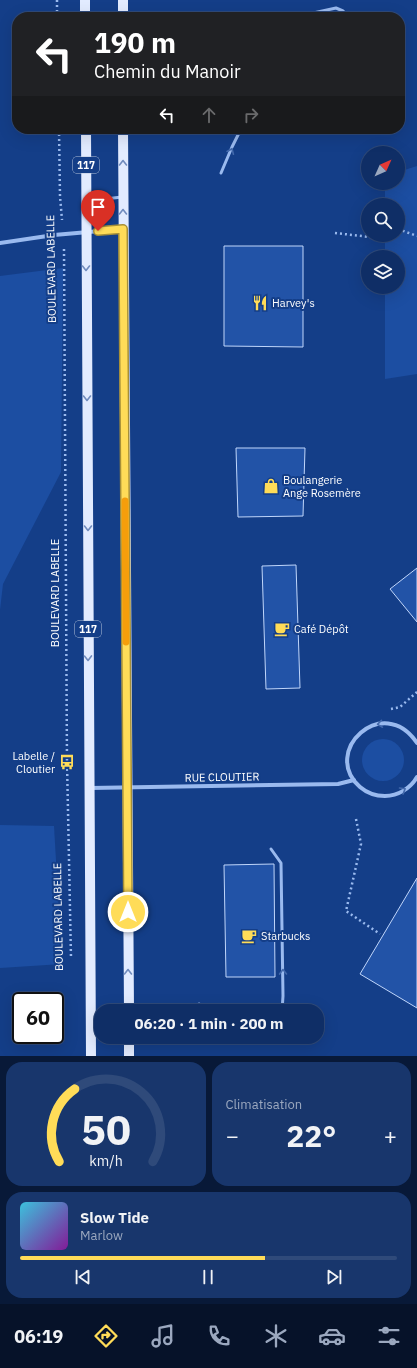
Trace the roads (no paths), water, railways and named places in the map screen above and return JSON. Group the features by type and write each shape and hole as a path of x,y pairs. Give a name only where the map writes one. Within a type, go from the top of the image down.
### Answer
{"main road":[{"path":"85,0 85,12"},
{"path":"123,0 123,12"},
{"name":"117","path":"86,134 91,1056"},
{"path":"123,134 129,1004"},
{"path":"129,1044 129,1056"}],"street":[{"path":"0,243 64,234 123,229"},
{"path":"417,743 410,733 393,724 381,723 369,726 355,738 349,750 348,762 354,780 357,784 367,792 385,796 391,796 403,791 417,776"},
{"name":"RUE CLOUTIER","path":"89,788 338,784 354,780"}],"lane":[{"path":"318,12 336,8 343,12"},
{"path":"221,173 239,134"},
{"path":"86,201 123,197"},
{"path":"271,849 280,863 282,1004"}],"place":[{"name":"Harvey's","path":"260,303"},
{"name":"Boulangerie Ange Rosemère","path":"271,486"},
{"name":"Café Dépôt","path":"282,629"},
{"name":"Labelle / Cloutier","path":"67,762"},
{"name":"Starbucks","path":"249,936"}]}
